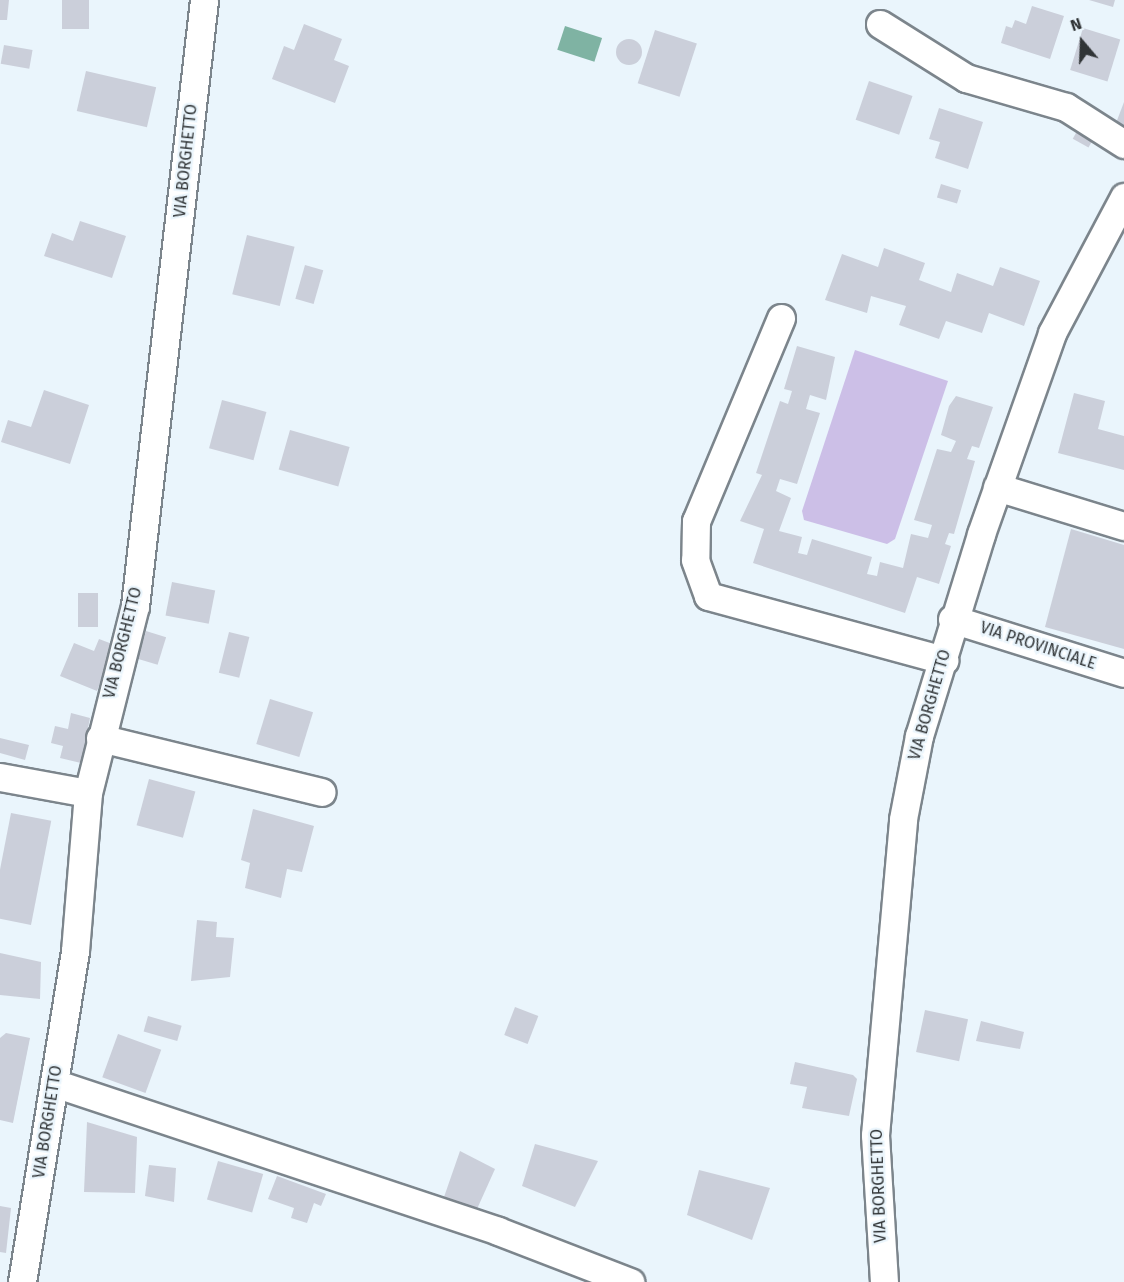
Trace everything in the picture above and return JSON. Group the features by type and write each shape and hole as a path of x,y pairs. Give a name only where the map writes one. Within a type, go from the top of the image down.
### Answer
{"street":[{"name":"VIA BORGHETTO","path":"22,1282 75,951 88,793 135,606 204,0"},
{"path":"880,24 966,78 1066,107 1124,144"},
{"name":"VIA BORGHETTO","path":"884,1282 875,1135 903,819 918,736 944,660 952,619 1052,333 1124,197"},
{"path":"781,318 696,521 695,560 708,596 944,660"},
{"path":"998,487 1124,526"},
{"name":"VIA PROVINCIALE","path":"952,619 1124,674"},
{"path":"100,738 322,792"},
{"path":"0,777 88,793"},
{"path":"54,1083 498,1231 630,1282"}],"shaded area":[{"path":"565,26 602,38 594,62 557,50"},
{"path":"855,350 948,381 895,539 887,544 804,520 802,511"}],"building":[{"path":"0,0 9,0 7,20 0,20"},
{"path":"62,0 89,0 89,29 62,29"},
{"path":"1089,0 1115,0 1113,7"},
{"path":"1032,6 1064,16 1050,59 1001,43 1006,26 1012,28 1015,20 1026,24"},
{"path":"304,24 342,39 334,60 349,66 335,103 272,79 284,46 294,50"},
{"path":"1083,28 1120,39 1107,81 1070,70"},
{"path":"655,30 697,44 680,97 638,83"},
{"path":"629,39 638,43 642,52 638,61 629,65 620,61 616,52 620,43"},
{"path":"4,45 33,50 29,69 1,64"},
{"path":"86,71 156,87 147,127 77,111"},
{"path":"869,81 912,96 899,135 856,120"},
{"path":"1124,102 1124,135 1113,131"},
{"path":"939,108 983,122 968,169 935,158 940,142 929,139"},
{"path":"1081,124 1097,133 1089,148 1073,139"},
{"path":"941,184 961,190 957,204 937,197"},
{"path":"80,221 126,236 112,278 44,256 52,233 73,241"},
{"path":"247,235 295,247 280,306 232,294"},
{"path":"884,248 925,263 919,280 951,292 957,273 993,286 1000,267 1040,281 1024,326 989,313 982,333 946,321 939,339 899,325 906,306 871,296 867,313 825,300 842,254 878,267"},
{"path":"305,265 323,270 314,304 295,299"},
{"path":"797,346 835,357 826,400 810,395 806,409 820,413 797,484 780,479 776,491 791,498 779,531 802,537 798,553 807,555 812,539 872,557 867,574 877,576 880,562 903,568 911,534 928,538 932,525 914,520 937,449 951,452 956,441 941,435 949,406 956,396 993,407 979,448 972,446 967,459 975,461 954,534 949,533 945,544 951,546 939,584 917,577 905,613 753,563 764,529 740,521 762,475 756,473 780,401 788,404 792,391 784,389"},
{"path":"44,390 89,405 70,464 1,442 8,420 31,427"},
{"path":"1074,393 1105,401 1098,429 1124,436 1124,470 1058,453"},
{"path":"222,400 266,412 253,460 209,448"},
{"path":"290,430 350,447 338,487 279,469"},
{"path":"1071,529 1124,545 1124,649 1045,627"},
{"path":"172,582 215,590 209,624 166,615"},
{"path":"78,593 98,593 98,627 78,627"},
{"path":"146,631 166,637 158,665 138,659"},
{"path":"229,632 249,637 239,678 219,673"},
{"path":"99,639 115,645 97,691 60,676 74,643 94,651"},
{"path":"270,699 313,712 299,757 256,744"},
{"path":"71,713 90,718 81,763 60,758 63,746 51,743 55,726 68,729"},
{"path":"0,738 29,745 25,760 0,753"},
{"path":"149,779 195,791 183,838 137,825"},
{"path":"253,809 314,826 302,872 287,869 281,898 245,888 250,863 241,860"},
{"path":"11,813 51,821 31,925 0,919 0,870"},
{"path":"197,920 217,922 216,937 234,938 230,977 191,981"},
{"path":"0,953 41,962 40,999 0,995"},
{"path":"515,1007 538,1016 528,1044 504,1035"},
{"path":"925,1010 968,1019 959,1061 916,1052"},
{"path":"148,1016 182,1026 177,1041 144,1031"},
{"path":"981,1021 1024,1032 1020,1049 976,1041"},
{"path":"6,1033 30,1038 13,1123 0,1120 0,1038"},
{"path":"118,1034 161,1050 145,1093 102,1077"},
{"path":"795,1062 853,1075 857,1079 849,1116 802,1108 807,1087 790,1084"},
{"path":"87,1122 137,1137 135,1193 84,1192"},
{"path":"535,1144 598,1161 575,1207 522,1186"},
{"path":"460,1151 495,1169 477,1209 444,1197"},
{"path":"218,1161 263,1174 252,1212 207,1199"},
{"path":"149,1165 176,1168 174,1202 145,1196"},
{"path":"699,1170 770,1188 752,1240 687,1215"},
{"path":"277,1176 326,1194 321,1206 314,1203 307,1223 291,1218 294,1208 268,1199"},
{"path":"0,1206 11,1208 6,1253 0,1252"}]}
